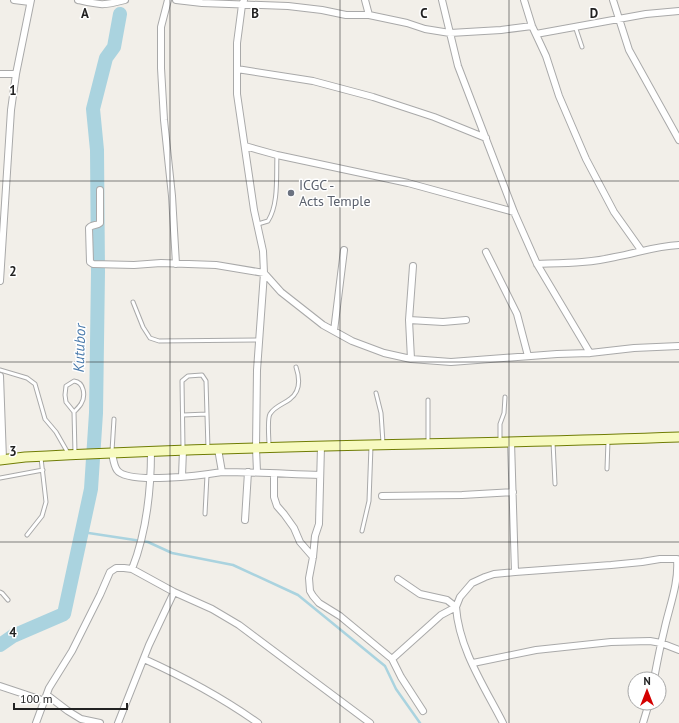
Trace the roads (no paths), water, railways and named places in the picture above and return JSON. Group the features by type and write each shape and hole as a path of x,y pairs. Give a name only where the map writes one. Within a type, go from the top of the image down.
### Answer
{"main road":[{"path":"2,460 112,452 371,444 553,442 679,437"}],"street":[{"path":"0,281 11,110 16,74 31,1 14,0"},
{"path":"78,0 98,5 109,5 125,0"},
{"path":"168,0 161,27 161,68 167,158 172,196 176,264"},
{"path":"176,0 243,2 322,10 346,15 369,15 407,23 425,29 450,33 501,30 532,26"},
{"path":"365,0 369,15"},
{"path":"442,0 458,66 514,212 537,264 590,353"},
{"path":"524,0 532,26 546,56 559,96 586,159 614,212 641,250"},
{"path":"613,0 629,50 679,140"},
{"path":"243,2 237,43 237,94 257,224 263,251 264,273 257,370 257,472"},
{"path":"536,34 618,18 679,11"},
{"path":"238,69 313,80 434,116 486,138"},
{"path":"0,74 16,74"},
{"path":"245,146 277,155 367,174 514,212"},
{"path":"0,163 8,163"},
{"path":"100,190 100,223 89,228 90,262 93,264 216,265 264,273 281,292 298,307 323,325 352,341 384,352 411,359 451,362 679,346"},
{"path":"537,264 599,260 641,250 679,245"},
{"path":"334,331 344,250"},
{"path":"486,252 517,314 528,356"},
{"path":"411,359 409,320 413,266"},
{"path":"409,320 443,322 466,320"},
{"path":"0,376 2,460"},
{"path":"511,442 515,572"},
{"path":"321,446 319,524 315,536 309,585 310,591 319,602 340,616 392,658 400,677 423,711"},
{"path":"218,449 222,472"},
{"path":"182,476 183,450"},
{"path":"132,569 143,537 149,505 151,451"},
{"path":"112,452 116,470 123,476 174,478 222,472 320,474"},
{"path":"245,520 248,472"},
{"path":"274,474 274,497 277,506 294,528 300,542 313,557"},
{"path":"382,496 462,495 513,492"},
{"path":"503,723 466,651 459,629 456,606 460,597 472,583 494,574 619,564 660,559 677,559 677,581 656,671"},
{"path":"36,723 49,688 72,651 110,572 116,568 124,568 132,569 174,592 212,609 239,625 370,723"},
{"path":"398,579 420,594 435,599 447,600 456,606"},
{"path":"118,723 149,645 174,592"},
{"path":"392,658 442,615 456,606"},
{"path":"473,663 536,650 637,641 661,643 679,650"},
{"path":"144,659 192,681 225,700 258,723"},
{"path":"0,686 46,698 81,719 100,723"},
{"path":"643,723 647,711"}],"lane":[{"path":"575,26 582,47"},
{"path":"257,224 268,221 273,214 275,203 277,155"},
{"path":"132,302 143,327 150,338 159,341 259,340"},
{"path":"269,447 269,416 273,410 290,399 297,392 299,384 296,367"},
{"path":"0,370 27,378 35,384 45,419 72,454"},
{"path":"183,450 182,381 188,376 202,375 206,380 208,449"},
{"path":"72,454 74,412 66,402 65,395 66,386 74,380 82,384 83,389 82,404 74,412"},
{"path":"376,393 382,412 383,444"},
{"path":"500,442 500,424 504,413 505,397"},
{"path":"428,400 428,444"},
{"path":"183,415 207,414"},
{"path":"112,452 114,419"},
{"path":"607,469 608,439"},
{"path":"553,442 555,484"},
{"path":"362,531 369,500 371,444"},
{"path":"27,535 42,516 46,502 41,456"},
{"path":"0,478 43,470"},
{"path":"204,514 207,474"},
{"path":"0,592 8,600"}],"waterway":[{"name":"Kutubor","path":"0,645 13,636 64,614 91,489 96,413 98,272 97,150 93,109 106,58 114,47 120,14"},
{"path":"82,532 148,542 172,553 233,565 298,595 385,666 396,689 420,723"}],"place":[{"name":"ICGC - Acts Temple","path":"291,193"}]}
